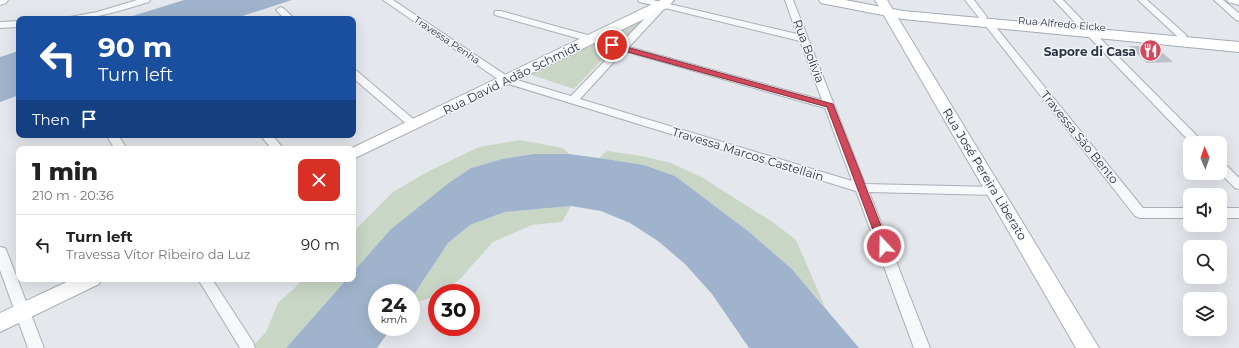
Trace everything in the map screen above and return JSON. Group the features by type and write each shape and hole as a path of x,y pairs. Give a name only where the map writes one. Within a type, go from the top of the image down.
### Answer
{"main road":[{"path":"826,0 885,7"},
{"path":"848,0 885,7"},
{"name":"Rua David Adão Schmidt","path":"356,153 666,3"},
{"name":"Rua Alfredo Eicke","path":"885,7 985,20 1239,47"},
{"name":"Rua José Pereira Liberato","path":"885,7 1088,348"},
{"name":"Rua Alfredo Eicke","path":"1087,30 1239,41"},
{"path":"0,323 86,282"}],"street":[{"path":"87,16 146,0"},
{"name":"Travessa Penha","path":"387,0 506,80"},
{"path":"642,0 666,3 804,39"},
{"name":"Rua Bolívia","path":"790,0 922,348"},
{"path":"969,0 985,20"},
{"path":"1058,0 1191,136"},
{"path":"1142,0 1182,36"},
{"path":"1218,0 1239,18"},
{"path":"1231,0 1239,2"},
{"path":"572,101 666,3"},
{"path":"280,10 287,16"},
{"path":"498,13 830,106"},
{"name":"Travessa São Bento","path":"985,20 1140,213 1183,213"},
{"path":"0,25 16,24"},
{"path":"356,76 414,125"},
{"name":"Travessa Marcos Castellain","path":"506,80 861,188 994,191"},
{"path":"269,138 275,146"},
{"path":"1227,173 1239,185"},
{"path":"1227,213 1239,213"},
{"path":"0,252 36,348"},
{"path":"207,282 248,347"}],"green space":[{"path":"648,16 622,43 603,37"},
{"path":"592,43 612,49 574,89 529,74"},
{"path":"520,140 563,148 569,154 533,154 502,159 471,168 391,229 356,269 356,229 393,192 429,171 479,147"},
{"path":"607,151 642,156 671,163 703,178 774,223 796,240 825,307 792,269 748,231 675,176 644,165 599,158"},
{"path":"571,206 562,222 532,225 493,242 461,278 453,284 428,284 428,299 420,301 420,285 448,243 470,225 505,212"},
{"path":"301,282 344,282 286,348 251,348 266,332 278,303"}],"water":[{"path":"184,0 292,0 242,16 133,16"},
{"path":"16,52 16,96 0,102 0,57"},
{"path":"533,154 569,154 644,165 675,176 748,231 792,269 859,348 749,348 712,294 685,264 658,241 630,223 601,211 571,206 505,212 470,225 448,243 420,285 420,284 368,284 368,336 386,336 377,348 286,348 344,282 356,282 356,269 391,229 449,183 471,168 502,159"}],"building":[{"path":"1129,46 1155,46 1173,62 1147,63"}],"place":[{"name":"Sapore di Casa","path":"1151,51"}],"route":[{"path":"612,45 830,106 884,246"}]}
